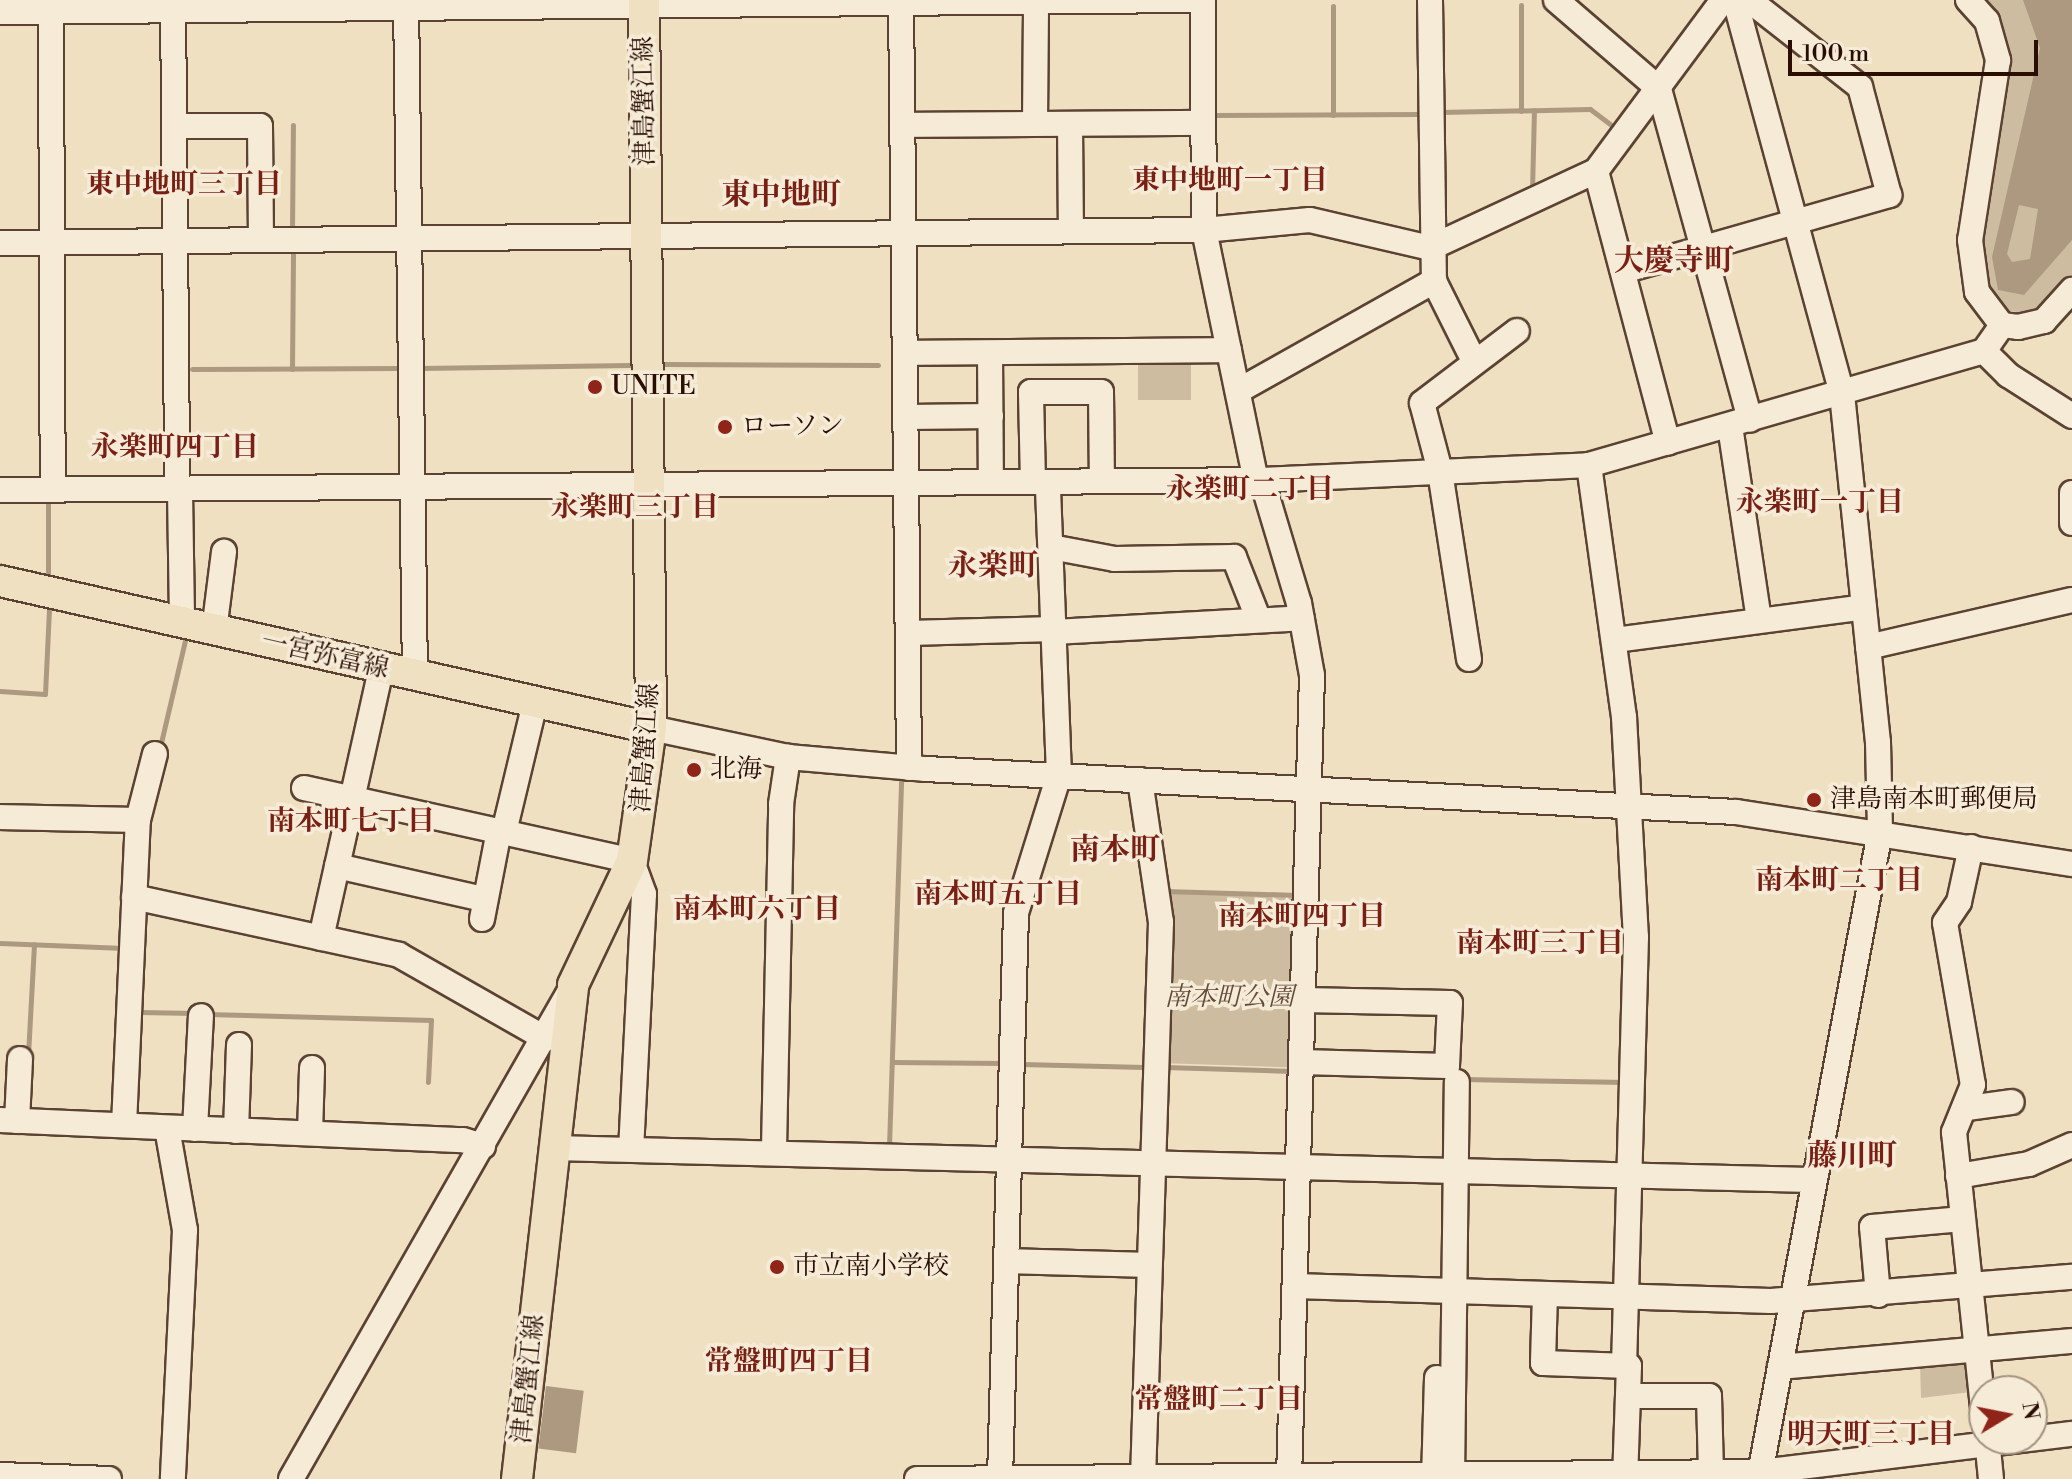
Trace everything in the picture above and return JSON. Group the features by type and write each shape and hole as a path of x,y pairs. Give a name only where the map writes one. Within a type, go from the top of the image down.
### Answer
{"main road":[{"name":"津島蟹江線","path":"517,1479 573,985 632,861 651,728 644,3"},
{"name":"一宮弥富線","path":"0,581 651,728"}],"street":[{"path":"0,12 51,6 1193,0"},
{"path":"1203,0 1204,230 1259,480 1302,618 1312,675 1289,1477"},
{"path":"1430,0 1430,248 1434,281 1474,361"},
{"path":"1556,0 1659,89 1703,248 1740,423 1759,619"},
{"path":"0,243 1204,230 1310,220 1430,248 1596,171 1723,0"},
{"path":"1735,0 1842,394 1868,647 1880,832 1811,1180 1793,1300 1760,1475"},
{"path":"1623,271 1889,195 1860,87 1749,0"},
{"path":"1968,0 1987,21 1998,60 1970,257 1984,306 2002,325"},
{"path":"893,2 902,125 896,235 906,353 907,417 901,484 909,633 903,767"},
{"path":"893,2 903,767"},
{"path":"1035,123 1036,2"},
{"path":"406,4 415,675"},
{"path":"174,5 182,623"},
{"path":"51,6 53,490"},
{"path":"902,125 1203,123"},
{"path":"1070,124 1071,230"},
{"path":"174,126 260,126 261,240"},
{"path":"1596,171 1668,443"},
{"path":"1238,391 1434,281"},
{"path":"0,490 179,491 1259,480 1589,465 1842,394 1938,359 1984,351 2002,325 2044,321 2070,296"},
{"path":"1469,659 1440,471 1422,403 1517,331"},
{"path":"906,353 1229,350"},
{"path":"1984,351 2072,416"},
{"path":"990,353 991,482"},
{"path":"1000,1478 1016,913 1059,775 1051,547 1040,482 1031,392 1101,392 1102,481"},
{"path":"907,417 991,416"},
{"path":"1589,465 1615,640 1636,937 1624,1366 1628,1396 1626,1476"},
{"path":"2072,493 2072,523"},
{"path":"1051,547 1115,559 1234,557 1258,618"},
{"path":"214,631 224,552"},
{"path":"1868,647 2072,600"},
{"path":"1615,640 1864,607"},
{"path":"909,633 1054,631 1302,618"},
{"path":"321,938 381,669"},
{"path":"337,866 483,909 535,703"},
{"path":"651,728 788,757 903,767 1626,802 1880,832 2072,864"},
{"path":"124,1125 138,820 155,754"},
{"path":"774,1149 781,804 788,757"},
{"path":"1140,780 1161,922 1150,1160 1143,1478"},
{"path":"304,788 632,861 644,894 631,1147"},
{"path":"0,817 138,820"},
{"path":"1971,847 1959,902 1945,923 1973,1085 1968,1108 1954,1132 1979,1375"},
{"path":"134,897 399,955 546,1039"},
{"path":"291,1479 546,1039 573,985"},
{"path":"1301,1062 1447,1066 1450,1003 1303,1000"},
{"path":"195,1129 201,1016"},
{"path":"236,1131 239,1045"},
{"path":"20,1059 9,1120 310,1133 483,1146"},
{"path":"310,1133 312,1068"},
{"path":"1443,1477 1449,1168 1457,1082"},
{"path":"1968,1108 2012,1102"},
{"path":"167,1128 185,1230 173,1479"},
{"path":"1958,1176 2029,1164 2072,1145"},
{"path":"554,1148 774,1149 1630,1172 1811,1180"},
{"path":"1878,1295 1872,1227 1963,1219"},
{"path":"1007,1261 1148,1265"},
{"path":"1295,1286 1793,1300 2072,1277"},
{"path":"1545,1294 1543,1363 1624,1366"},
{"path":"1780,1367 1976,1346 2072,1341"},
{"path":"1628,1396 1709,1396 1711,1472"},
{"path":"2048,1436 2072,1434"},
{"path":"917,1479 1626,1476 1711,1472 1760,1475 1853,1470 1968,1446"},
{"path":"1988,1455 1991,1479"},
{"path":"0,1475 109,1479"}],"green space":[{"path":"1978,0 2072,0 2072,275 2035,315 2010,311 1987,294 1977,262 2006,63"},
{"path":"1138,359 1191,359 1191,400 1138,400"},
{"name":"南本町公園","path":"1165,892 1297,897 1291,1068 1159,1063"},
{"path":"1968,1361 1968,1392 1921,1398 1920,1362"}],"shaded area":[{"path":"2023,0 2072,0 2072,240 2024,295 1998,290 1992,257 2040,48","holes":["2019,205 2038,209 2030,259 2012,262 2007,254"]},
{"path":"546,1386 584,1391 576,1453 538,1449"}],"waterway":[{"path":"1521,5 1521,111"},
{"path":"1333,6 1333,115"},
{"path":"1439,112 1590,109 1618,130"},
{"path":"1532,191 1534,110"},
{"path":"1212,115 1420,114"},
{"path":"292,232 293,125"},
{"path":"292,369 293,248"},
{"path":"664,364 878,365"},
{"path":"420,368 630,365"},
{"path":"192,369 398,368"},
{"path":"48,501 48,580"},
{"path":"0,691 45,694 49,609"},
{"path":"160,747 186,636"},
{"path":"889,1146 901,779"},
{"path":"1165,891 1296,895"},
{"path":"0,943 124,948"},
{"path":"28,1055 34,944"},
{"path":"138,1012 196,1013"},
{"path":"206,1014 431,1020 428,1082"},
{"path":"892,1062 1004,1063"},
{"path":"1021,1064 1144,1067"},
{"path":"1165,1067 1292,1071"},
{"path":"1464,1079 1626,1082"}],"place":[{"name":"UNITE","path":"595,387"},
{"name":"ローソン","path":"725,427"},
{"name":"北海","path":"694,770"},
{"name":"津島南本町郵便局","path":"1814,800"},
{"name":"市立南小学校","path":"777,1267"}],"district":[{"name":"東中地町一丁目","path":"1230,181"},
{"name":"東中地町三丁目","path":"184,185"},
{"name":"東中地町","path":"781,195"},
{"name":"大慶寺町","path":"1674,261"},
{"name":"永楽町四丁目","path":"175,448"},
{"name":"永楽町二丁目","path":"1250,490"},
{"name":"永楽町一丁目","path":"1820,503"},
{"name":"永楽町三丁目","path":"635,508"},
{"name":"永楽町","path":"993,566"},
{"name":"南本町七丁目","path":"351,822"},
{"name":"南本町","path":"1115,850"},
{"name":"南本町二丁目","path":"1839,881"},
{"name":"南本町五丁目","path":"998,895"},
{"name":"南本町六丁目","path":"757,910"},
{"name":"南本町四丁目","path":"1302,917"},
{"name":"南本町三丁目","path":"1540,944"},
{"name":"藤川町","path":"1852,1156"},
{"name":"常盤町四丁目","path":"789,1362"},
{"name":"常盤町二丁目","path":"1219,1400"},
{"name":"明天町三丁目","path":"1871,1435"}]}
